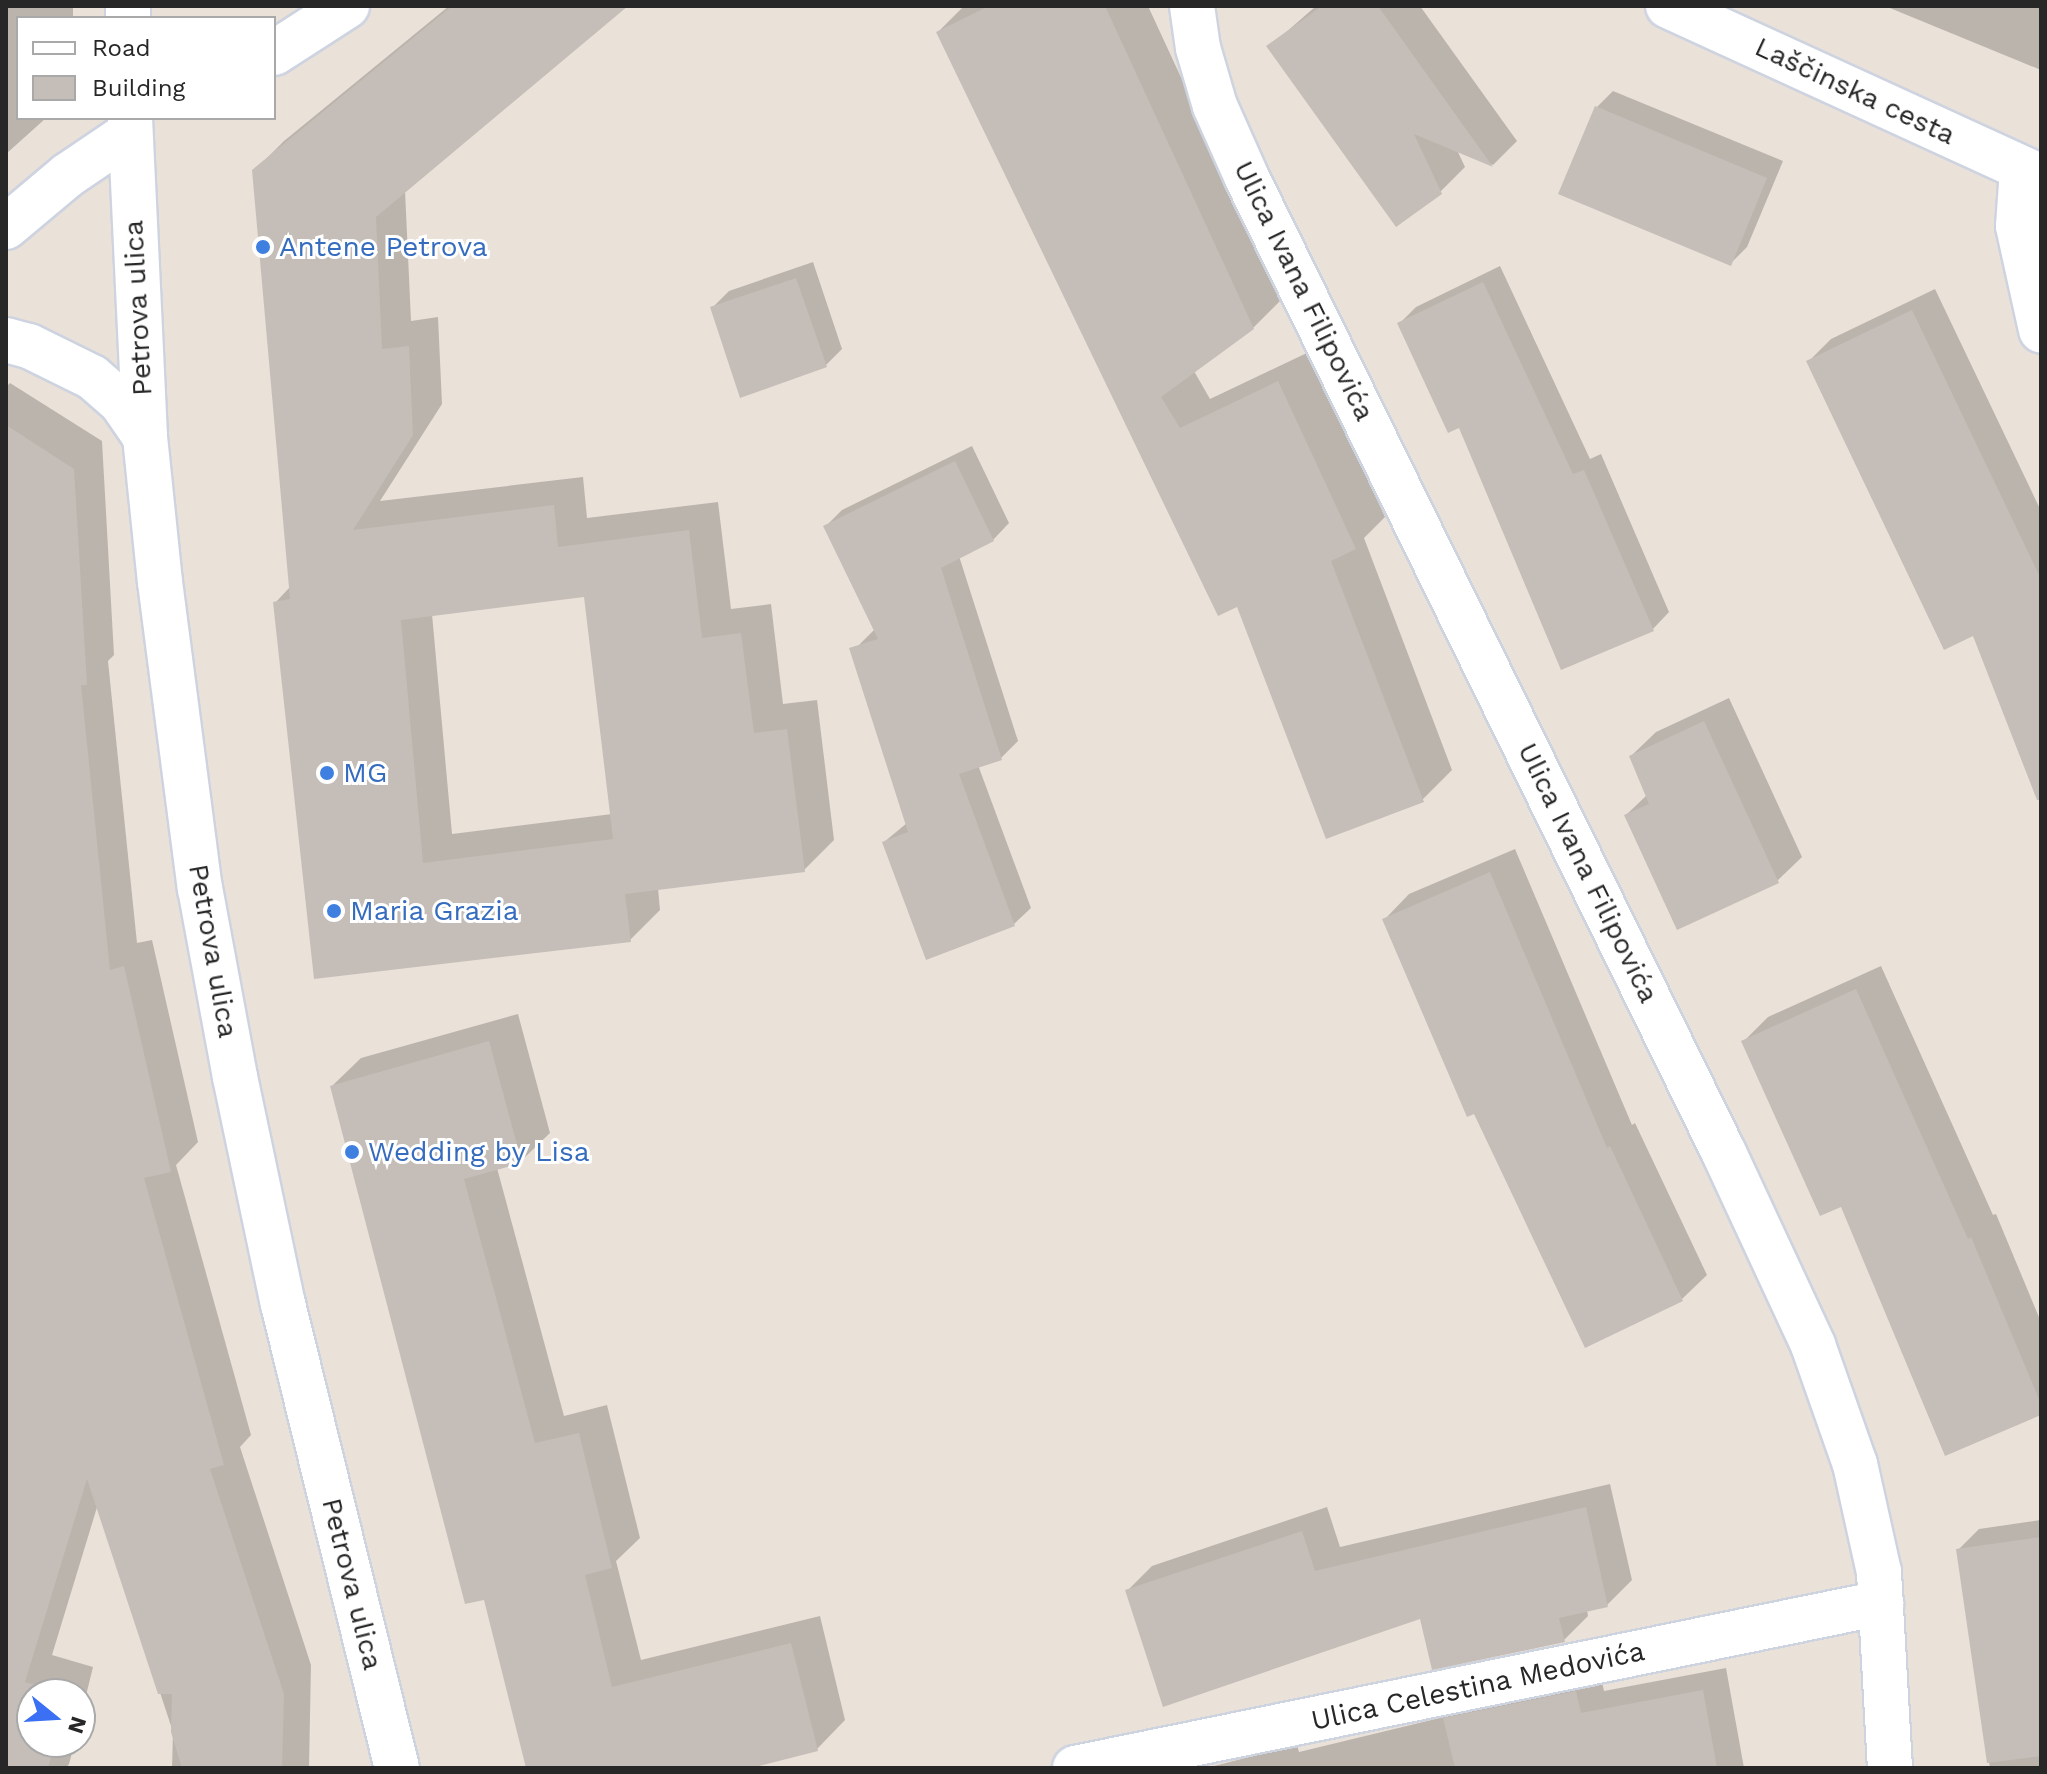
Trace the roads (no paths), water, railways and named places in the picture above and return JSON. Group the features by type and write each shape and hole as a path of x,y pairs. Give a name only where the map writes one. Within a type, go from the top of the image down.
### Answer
{"street":[{"path":"276,52 347,6"},
{"name":"Ulica Ivana Filipovića","path":"1192,6 1198,48 1215,106 1247,178 1718,1139 1813,1345 1855,1464 1879,1572 1890,1768"},
{"name":"Laščinska cesta","path":"1668,6 2031,173"},
{"path":"6,227 68,175 139,123"},
{"name":"Petrova ulica","path":"139,123 145,437 160,582 200,888 235,1077 283,1304 397,1768"},
{"path":"2031,173 2018,226 2041,330"},
{"path":"6,340 29,346 92,377 121,402 145,437"},
{"name":"Ulica Celestina Medovića","path":"1075,1768 1881,1603"}],"place":[{"name":"Antene Petrova","path":"263,247"},
{"name":"MG","path":"327,773"},
{"name":"Maria Grazia","path":"334,911"},
{"name":"Wedding by Lisa","path":"352,1152"}]}
